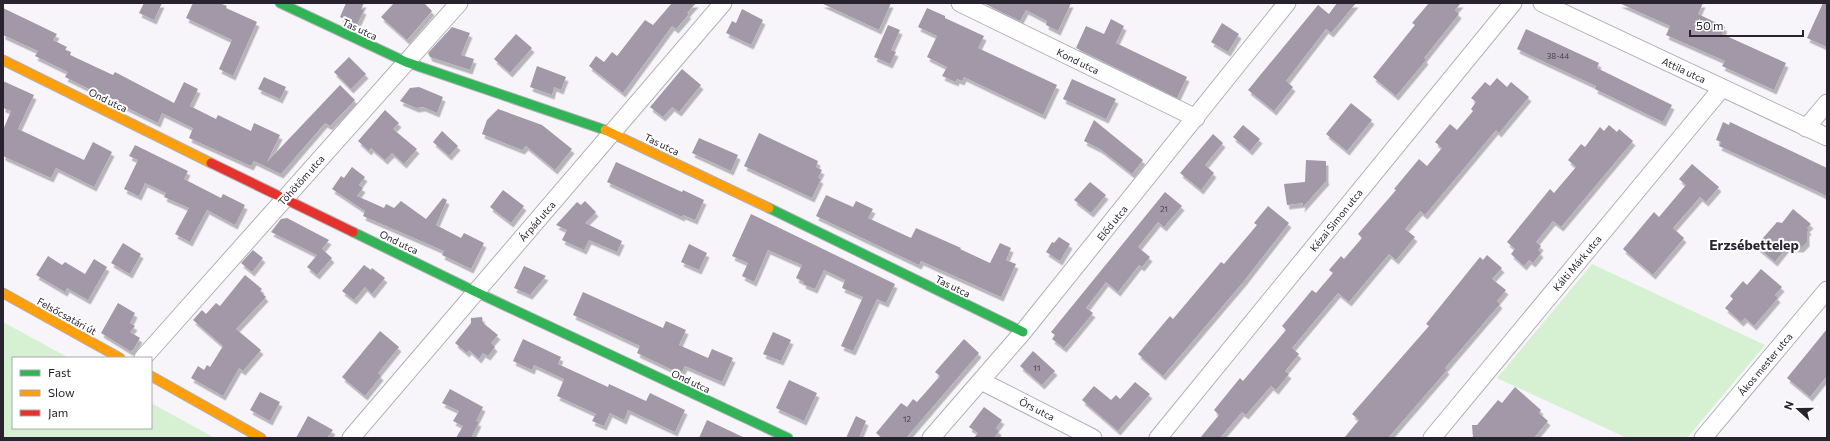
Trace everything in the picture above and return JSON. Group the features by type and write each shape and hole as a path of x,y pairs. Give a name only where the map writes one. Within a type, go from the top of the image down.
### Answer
{"street":[{"name":"Tas utca","path":"280,3 406,62 612,132 1023,332"},
{"name":"Töhötöm utca","path":"143,357 459,3"},
{"name":"Árpád utca","path":"351,438 723,3"},
{"name":"Kond utca","path":"960,3 1196,118"},
{"name":"Előd utca","path":"931,438 1023,332 1288,3"},
{"name":"Kézai Simon utca","path":"1158,438 1513,3"},
{"name":"Attila utca","path":"1542,3 1827,137"},
{"name":"Ond utca","path":"3,60 476,292 788,438"},
{"name":"Kálti Márk utca","path":"1432,438 1722,88"},
{"path":"1806,128 1827,104"},
{"name":"Ákos mester utca","path":"1703,438 1827,290"},
{"name":"Felsőcsatári út","path":"3,293 118,357"},
{"path":"152,377 261,438"},
{"name":"Örs utca","path":"982,381 1093,438"}],"green space":[{"path":"1592,264 1765,345 1687,438 1627,438 1497,378"},
{"path":"3,322 67,357 12,357 12,429 152,429 152,404 215,438 3,438"}],"building":[{"path":"144,3 162,3 154,20 139,13"},
{"path":"193,3 219,3 227,6 226,8 257,22 233,76 219,69 232,40 186,18"},
{"path":"346,3 364,3 361,9 364,10 357,25 340,17"},
{"path":"394,3 424,3 432,11 407,40 381,17"},
{"path":"672,3 696,3 676,29 672,26 623,93 589,66 596,56 604,62 612,52 617,56 645,20 653,25"},
{"path":"821,3 891,3 879,30"},
{"path":"983,3 1071,3 1058,31 1046,25 1047,21 1026,10 1020,21"},
{"path":"1337,3 1356,3 1331,33 1326,29 1286,81 1293,87 1274,111 1248,90 1318,5 1329,14"},
{"path":"1429,3 1461,3 1455,10 1459,14 1424,58 1426,60 1396,96 1373,77 1415,25 1412,23"},
{"path":"1619,3 1703,3 1698,14 1725,27 1722,34 1786,63 1774,90 1722,66 1725,61 1666,35 1670,26"},
{"path":"1823,3 1827,3 1827,47 1807,38"},
{"path":"3,8 57,34 53,40 67,47 65,50 71,52 70,55 113,75 115,72 174,103 184,82 198,89 190,106 216,119 218,115 251,131 254,123 280,135 267,162 340,85 355,100 330,126 325,123 281,174 254,161 251,166 189,138 193,128 162,113 158,123 65,77 68,72 35,56 38,51 3,35"},
{"path":"927,8 984,36 978,48 1057,85 1043,115 964,77 962,81 957,79 956,82 942,76 947,67 927,57 937,36 918,27"},
{"path":"742,9 763,20 751,45 726,33 732,21 736,23"},
{"path":"1111,19 1124,26 1116,43 1187,77 1177,98 1076,48 1086,26 1104,34"},
{"path":"1222,23 1239,34 1228,52 1211,42"},
{"path":"888,25 900,30 891,50 896,52 890,64 874,57"},
{"path":"452,27 470,33 461,55 474,59 470,70 430,57 428,53"},
{"path":"1526,29 1599,63 1597,68 1672,105 1663,122 1595,89 1596,86 1517,49"},
{"path":"516,34 532,48 510,73 494,59"},
{"path":"349,57 366,74 351,89 334,72"},
{"path":"537,66 566,77 561,90 554,87 552,95 530,87"},
{"path":"682,69 701,85 679,112 672,107 663,117 650,107"},
{"path":"264,77 286,87 280,99 258,89"},
{"path":"1497,78 1507,87 1511,82 1529,97 1499,133 1496,130 1425,215 1420,211 1405,229 1415,237 1396,260 1389,254 1349,302 1338,293 1292,348 1299,354 1285,371 1289,374 1276,390 1271,386 1246,415 1242,412 1220,438 1200,438 1219,415 1214,410 1240,378 1243,381 1286,330 1282,326 1312,290 1316,293 1333,273 1329,270 1341,256 1344,259 1362,238 1358,234 1396,190 1394,189 1419,159 1427,166 1442,148 1435,142 1450,124 1457,130 1473,111 1471,109 1476,102 1471,98 1485,82 1490,86"},
{"path":"1072,79 1116,99 1106,119 1063,99"},
{"path":"3,81 34,95 18,129 84,160 93,142 112,152 94,187 56,168 51,178 3,156 3,130 11,111 3,108"},
{"path":"419,87 443,97 437,113 423,107 416,108 400,101 410,88"},
{"path":"1351,103 1372,120 1347,151 1326,134"},
{"path":"498,109 542,125 572,149 555,170 526,146 522,150 482,134 487,120"},
{"path":"385,110 399,123 393,129 417,149 404,164 392,153 385,160 371,148 369,151 358,141"},
{"path":"1094,120 1143,160 1132,174 1100,149 1084,141"},
{"path":"1723,122 1729,125 1730,122 1827,168 1827,196 1719,146 1721,142 1716,140"},
{"path":"1243,125 1260,139 1250,151 1233,137"},
{"path":"1609,125 1617,132 1619,129 1633,141 1561,227 1553,221 1536,242 1541,246 1538,250 1541,253 1533,263 1529,260 1524,266 1511,254 1515,249 1507,242 1550,189 1554,193 1576,167 1568,160 1581,144 1585,147 1600,127 1604,131"},
{"path":"442,131 458,146 449,156 433,142"},
{"path":"759,133 818,161 816,167 822,170 818,178 821,179 812,198 744,166"},
{"path":"1213,134 1223,143 1205,165 1214,173 1201,190 1180,173"},
{"path":"699,138 738,155 731,171 692,153"},
{"path":"135,145 188,171 184,179 221,198 223,194 245,205 235,225 207,210 190,242 175,234 189,208 164,197 166,193 145,183 139,196 124,189 138,160 129,156"},
{"path":"1306,160 1326,161 1326,180 1328,179 1302,208 1303,203 1287,205 1284,184 1305,182"},
{"path":"616,162 682,192 683,190 704,200 695,220 683,215 682,217 607,182"},
{"path":"1692,164 1719,187 1706,202 1700,197 1673,228 1684,238 1653,275 1623,249 1654,212 1659,217 1686,185 1679,179"},
{"path":"352,167 365,177 359,185 363,188 357,196 384,208 386,204 394,208 401,201 426,219 443,198 447,200 436,225 461,238 464,233 484,243 471,269 442,255 444,251 363,216 365,211 332,189 341,176 344,178"},
{"path":"1090,182 1106,195 1091,213 1074,200"},
{"path":"503,190 524,206 511,223 490,207"},
{"path":"1165,192 1182,206 1164,227 1158,222 1138,247 1150,257 1142,267 1139,265 1118,292 1106,282 1086,308 1093,313 1064,348 1052,339 1055,335 1051,332"},
{"path":"826,195 853,207 856,201 873,209 868,218 911,238 916,228 990,263 1000,243 1011,248 1006,260 1016,264 1001,297 921,261 919,265 816,216"},
{"path":"585,201 596,212 585,223 622,241 617,252 589,240 584,250 562,240 567,230 556,225 577,202 581,205"},
{"path":"1268,206 1289,223 1244,281 1163,376 1138,354 1170,316 1173,319 1221,262 1224,264 1257,225 1254,223"},
{"path":"1793,209 1811,224 1807,228 1809,230 1807,232 1807,242 1801,248 1787,247 1775,262 1756,246 1777,222 1782,223"},
{"path":"751,214 895,284 886,303 877,299 853,351 841,346 863,297 842,288 845,280 824,270 815,289 803,284 804,282 796,278 802,265 768,250 754,282 742,276 748,263 732,256"},
{"path":"287,218 329,240 322,249 332,258 317,275 307,267 317,255 271,232 281,219"},
{"path":"1059,237 1070,244 1060,261 1046,252 1052,242 1054,243"},
{"path":"123,243 141,254 130,274 111,263"},
{"path":"689,244 707,253 699,270 681,262"},
{"path":"253,250 263,258 252,272 241,263"},
{"path":"1487,255 1502,268 1492,279 1506,290 1497,301 1500,304 1445,368 1447,370 1388,438 1344,438 1359,420 1352,414 1429,326 1426,324 1480,257 1483,260"},
{"path":"48,256 62,265 65,262 85,274 94,259 107,267 88,300 67,288 65,292 36,275"},
{"path":"364,265 371,270 372,268 385,278 372,294 365,287 354,300 342,291"},
{"path":"524,266 546,276 530,295 514,288"},
{"path":"1761,269 1782,287 1775,295 1778,298 1754,326 1745,318 1741,322 1725,308 1733,299 1730,296 1743,281 1747,285"},
{"path":"245,275 262,289 260,291 266,297 236,329 261,350 243,371 239,368 223,396 191,378 198,366 204,370 207,365 210,367 223,346 193,320 202,310 206,314 216,303 220,306"},
{"path":"583,292 663,328 666,321 686,330 679,345 708,358 712,349 733,358 722,382 685,366 681,374 637,353 640,346 573,315"},
{"path":"118,303 135,313 130,323 135,326 130,332 140,338 133,350 130,351 101,333"},
{"path":"482,317 483,323 498,335 491,343 495,347 488,356 483,353 479,359 469,350 467,353 455,343 471,323 471,318"},
{"path":"1827,329 1827,376 1810,397 1787,378"},
{"path":"380,331 399,347 378,373 381,376 365,396 342,377"},
{"path":"773,332 791,340 781,361 763,354"},
{"path":"523,339 561,357 558,364 608,387 609,384 646,401 650,393 685,410 675,432 628,410 624,420 610,413 604,426 592,421 596,414 557,396 564,379 534,365 532,370 513,361"},
{"path":"964,339 979,353 906,438 882,438 876,433 901,403 907,407 913,399 917,402 940,376 935,372"},
{"path":"1033,351 1055,371 1042,385 1020,366"},
{"path":"789,380 817,393 804,421 776,408"},
{"path":"1135,382 1150,394 1118,431 1082,400 1094,386 1111,400 1116,395 1120,399"},
{"path":"1515,387 1541,410 1539,413 1548,421 1534,438 1473,438 1472,425 1477,425 1498,400 1502,403"},
{"path":"450,389 483,407 476,421 479,422 471,438 456,438 463,426 453,421 459,411 442,403"},
{"path":"260,392 280,402 270,421 250,410"},
{"path":"984,407 1002,420 996,428 999,431 994,438 974,438 978,433 969,427"},
{"path":"308,416 333,430 327,438 296,438"},
{"path":"856,416 866,421 859,438 846,438"},
{"path":"707,420 745,438 699,438"}],"traffic: fast":[{"path":"280,3 406,62 605,130"},
{"path":"769,208 1023,332"},
{"path":"353,232 476,292 788,438"}],"traffic: slow":[{"path":"3,60 211,163"},
{"path":"605,130 769,208"},
{"path":"3,293 118,357"},
{"path":"152,377 261,438"}],"traffic: jam":[{"path":"211,163 353,232"}],"district":[{"name":"Erzsébettelep","path":"1754,245"}]}
